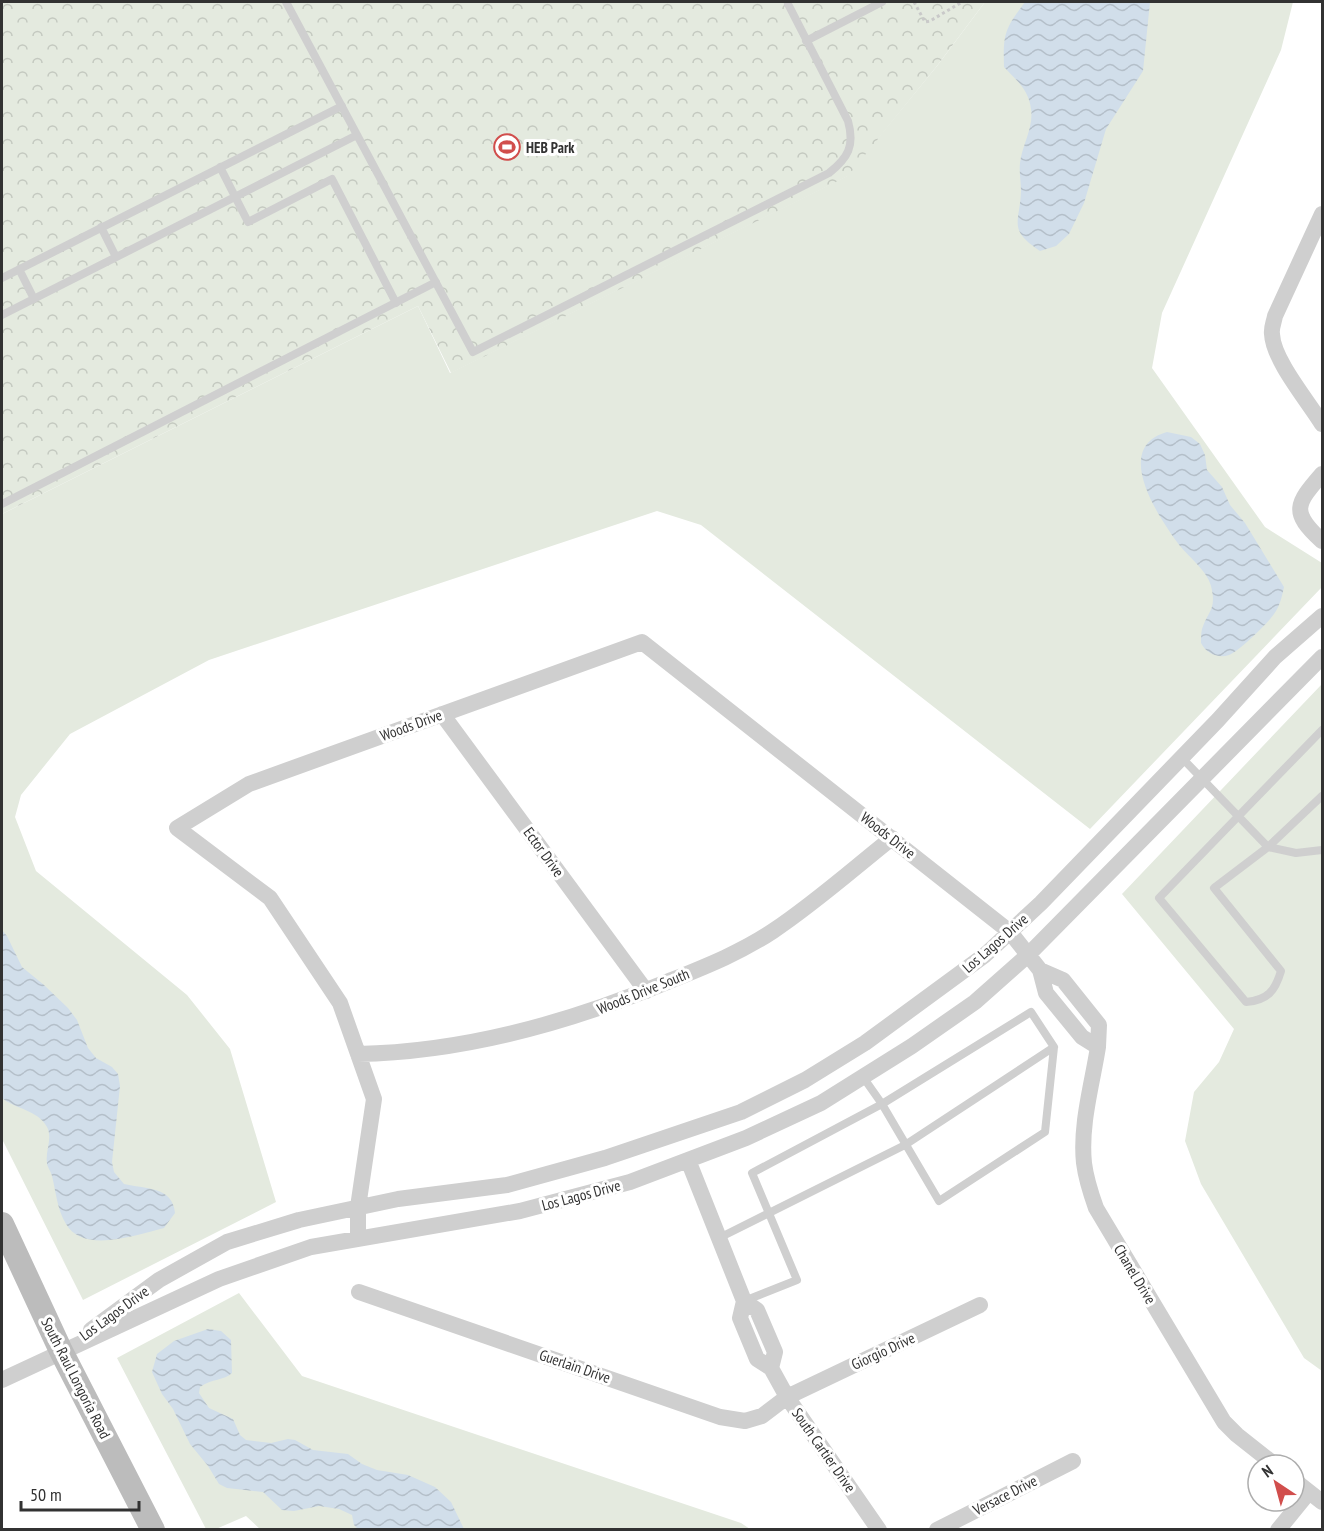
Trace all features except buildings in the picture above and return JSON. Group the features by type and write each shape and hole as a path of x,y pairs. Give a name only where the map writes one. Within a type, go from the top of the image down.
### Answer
{"main road":[{"name":"South Raul Longoria Road","path":"2,1224 61,1352 153,1530"}],"street":[{"path":"1323,214 1275,316 1271,332 1279,359 1323,423"},
{"path":"1323,474 1304,496 1299,507 1302,518 1309,529 1323,541"},
{"name":"Los Lagos Drive","path":"61,1352 159,1280 227,1242 299,1220 398,1199 507,1185 605,1158 741,1112 805,1080 865,1043 985,955 1041,903 1182,758 1275,657 1323,616"},
{"name":"Woods Drive","path":"358,1238 358,1207 374,1099 340,1003 270,898 177,828 249,784 642,642 1010,932 1040,970 1046,993 1082,1037 1098,1047"},
{"name":"Los Lagos Drive","path":"61,1352 219,1279 311,1247 520,1211 630,1182 746,1138 821,1103 912,1046 975,1002 1028,955 1323,657"},
{"name":"Ector Drive","path":"442,714 645,991"},
{"name":"Woods Drive South","path":"358,1054 400,1054 492,1039 588,1013 722,960 773,931 892,838"},
{"name":"Chanel Drive","path":"1098,1047 1084,1128 1083,1148 1088,1185 1096,1208 1224,1422 1260,1453"},
{"name":"South Cartier Drive","path":"688,1160 744,1300 757,1310 775,1352 771,1368"},
{"name":"Guerlain Drive","path":"359,1292 720,1417 745,1421 762,1416 787,1397"},
{"name":"South Cartier Drive","path":"744,1300 740,1318 757,1359 771,1368 787,1397 879,1530"},
{"name":"Giorgio Drive","path":"787,1397 980,1305"},
{"path":"749,1340 766,1331"},
{"path":"2,1380 61,1352"},
{"name":"Versace Drive","path":"937,1530 1072,1461"},
{"path":"1278,1530 1316,1497"}],"lane":[{"path":"286,2 473,352 829,173 836,167 848,152 851,141 848,121 788,4"},
{"path":"806,40 882,2"},
{"path":"2,278 342,106"},
{"path":"2,315 357,135"},
{"path":"220,167 248,222 332,178 396,303"},
{"path":"101,228 116,257"},
{"path":"19,269 34,299"},
{"path":"2,504 436,282"},
{"path":"1323,730 1160,898 1246,1002 1259,1001 1276,987 1281,970 1214,888 1268,847 1323,796"},
{"path":"1182,758 1268,847 1296,853 1323,850"},
{"path":"744,1300 797,1280 752,1173 882,1104 1031,1012 1054,1047 1045,1131 939,1201 882,1104 863,1077"},
{"path":"719,1238 905,1145 1054,1047"}],"path":[{"path":"914,2 925,22 962,2"}],"green space":[{"name":"HEB Park","path":"2,2 985,2 937,66 848,176 451,373 418,306 2,514"},
{"path":"985,2 1293,2 1281,50 1162,313 1152,368 1265,527 1322,563 1322,587 1090,829 701,525 657,511 209,660 70,734 21,795 15,817 36,871 187,995 230,1049 276,1202 83,1300 2,1139 2,514 418,306 450,373 847,176 937,66"},
{"path":"1322,684 1322,1371 1304,1358 1201,1184 1185,1141 1194,1092 1219,1062 1234,1029 1122,894"},
{"path":"239,1293 302,1376 741,1523 750,1529 261,1530 246,1516 216,1529 206,1529 117,1358"}],"water":[{"path":"1025,2 1150,2 1143,71 1106,129 1084,203 1069,234 1056,246 1040,251 1023,237 1018,225 1021,191 1020,163 1031,122 1030,102 1021,86 1004,67 1004,46 1009,25"},
{"path":"1167,432 1191,437 1200,444 1205,455 1207,470 1222,487 1230,505 1245,523 1284,587 1279,604 1271,618 1246,643 1229,655 1213,654 1201,643 1202,629 1213,600 1209,580 1170,532 1146,490 1141,460 1145,447 1155,437"},
{"path":"2,930 22,967 68,1008 77,1020 88,1048 96,1058 112,1067 118,1074 120,1086 112,1162 114,1172 124,1184 156,1190 169,1198 175,1213 164,1228 125,1238 97,1240 74,1233 66,1224 47,1165 49,1131 47,1127 32,1113 2,1098"},
{"path":"208,1329 221,1331 231,1340 232,1373 204,1384 200,1387 199,1393 209,1408 233,1419 240,1435 246,1440 271,1443 288,1439 295,1440 313,1450 348,1454 362,1464 377,1470 408,1475 435,1487 451,1502 464,1529 358,1529 354,1525 352,1515 339,1509 319,1506 294,1511 282,1510 263,1492 227,1488 219,1484 190,1444 152,1372 157,1354 174,1341"}],"place":[{"name":"HEB Park","path":"507,147"}]}
